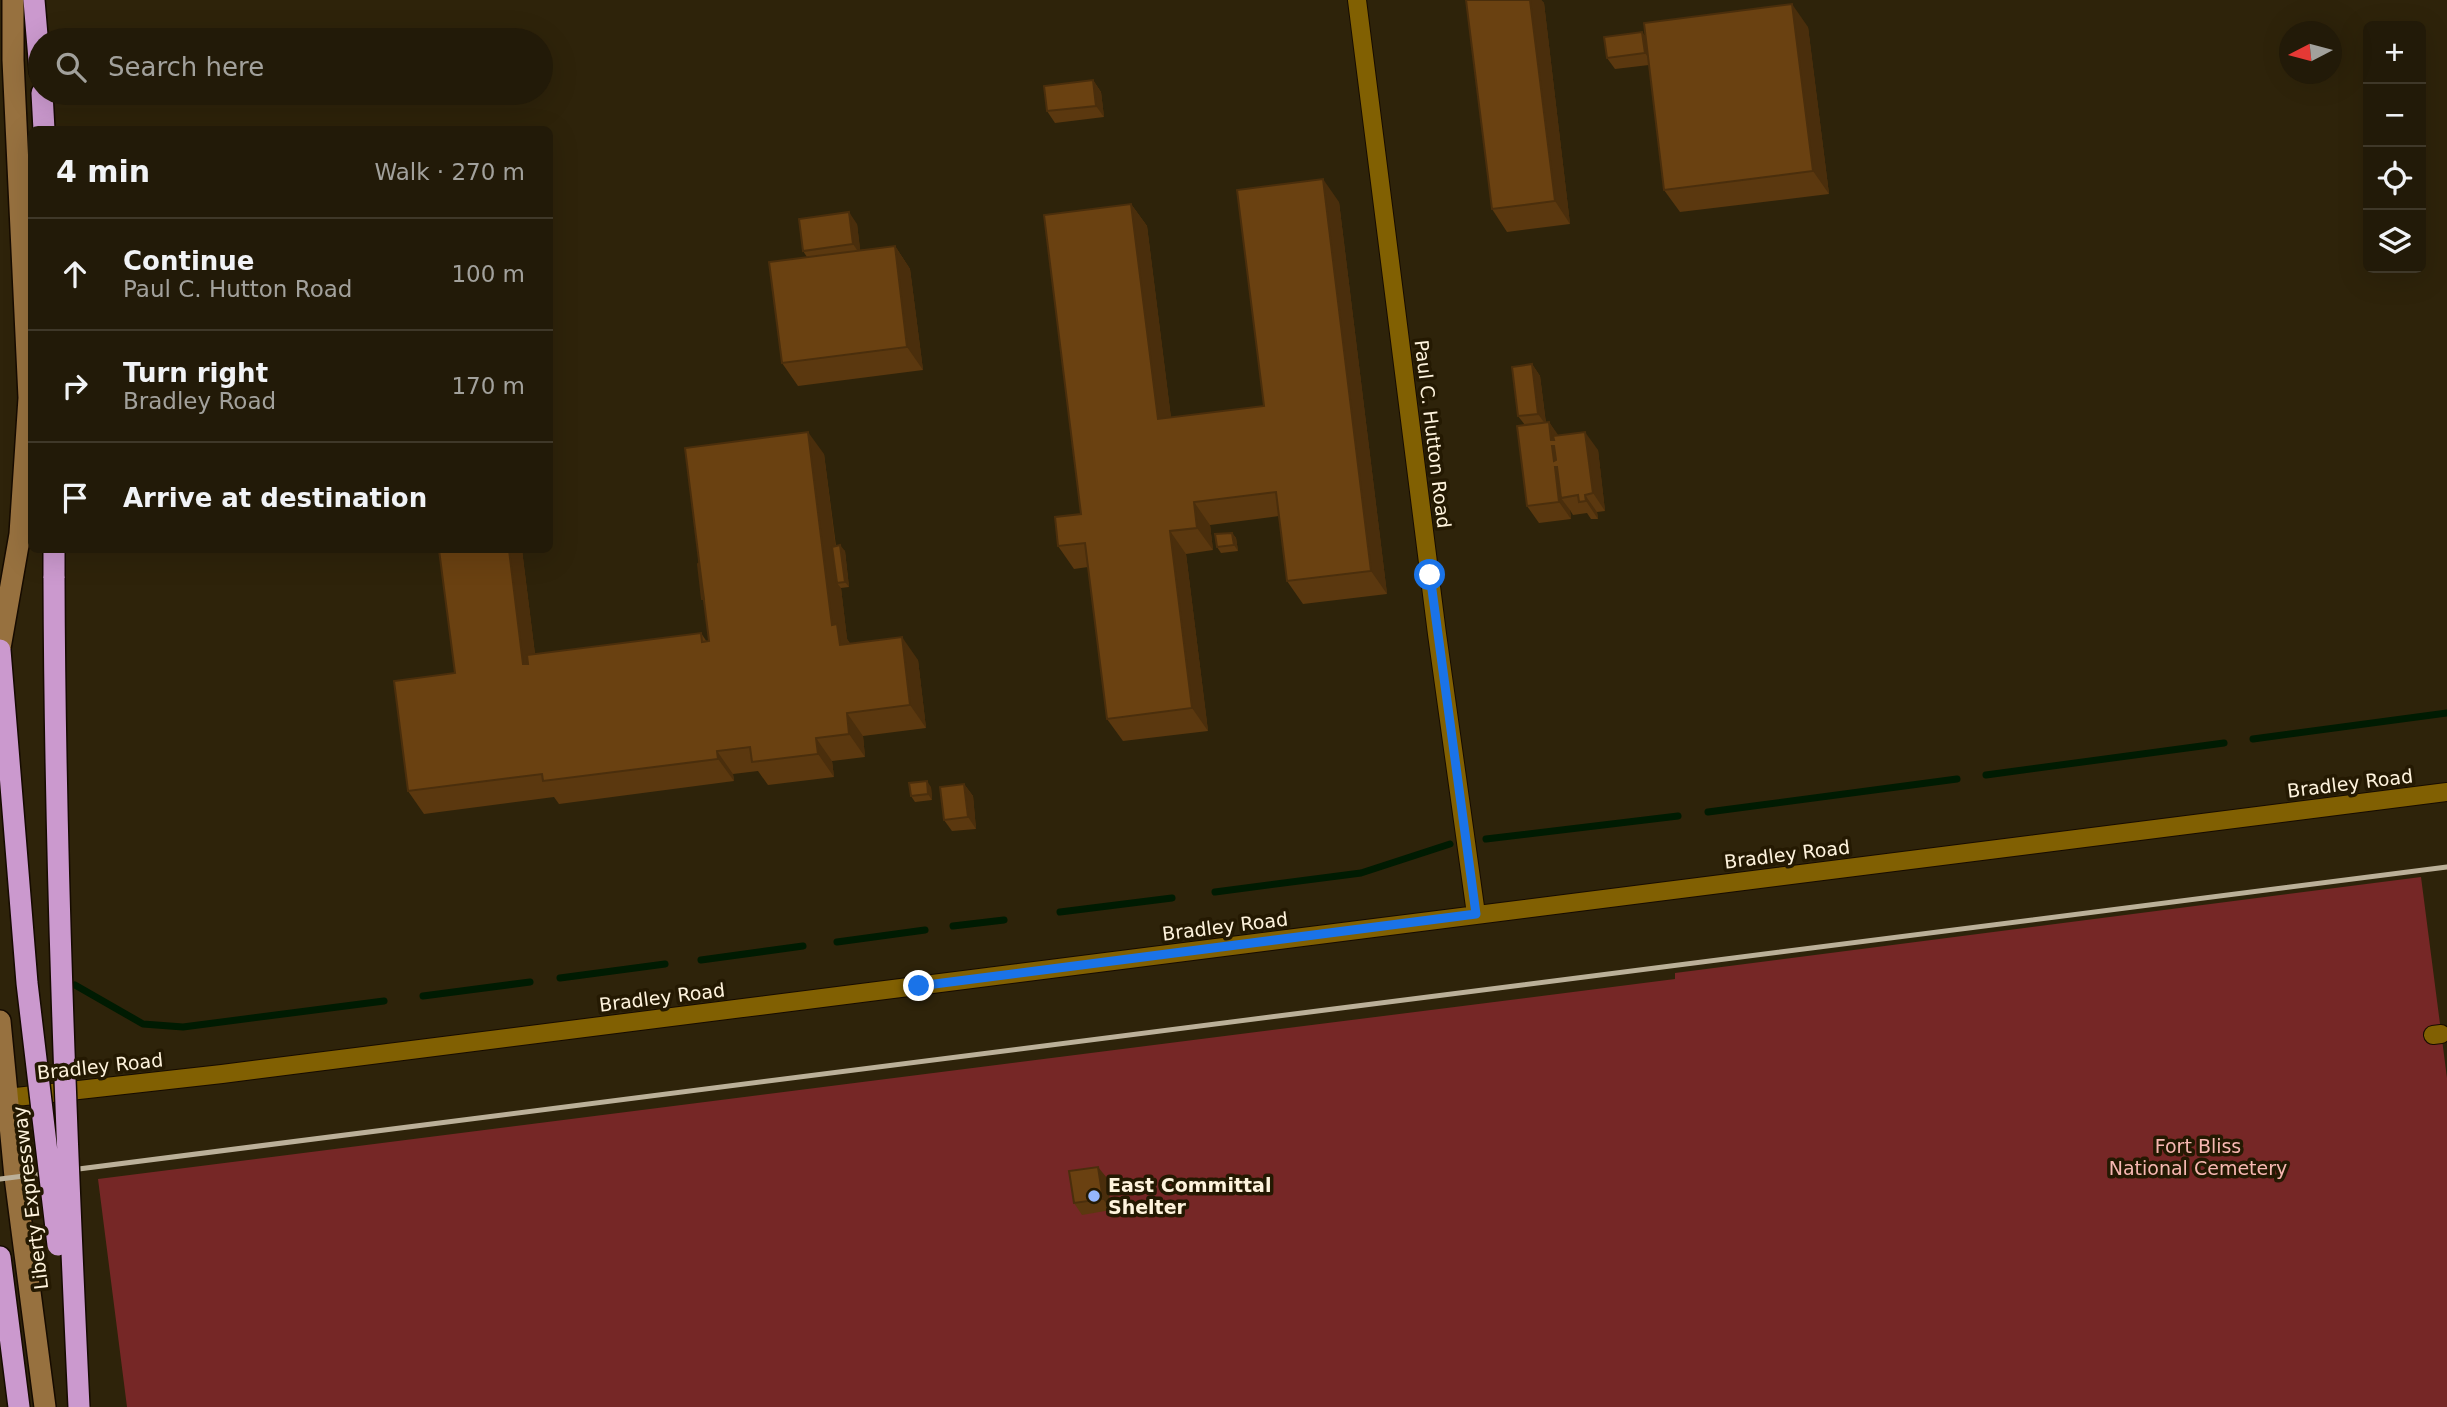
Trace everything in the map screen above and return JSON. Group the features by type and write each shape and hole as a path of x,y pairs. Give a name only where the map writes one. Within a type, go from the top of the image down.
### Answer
{"highway":[{"path":"34,0 36,28"},
{"path":"42,105 44,126"},
{"path":"54,553 57,868 78,1407"},
{"name":"Liberty Expressway","path":"0,649 27,983 78,1407"},
{"name":"Liberty Expressway","path":"0,1257 19,1407"}],"main road":[{"path":"13,0 13,60 28,377"},
{"path":"0,649 20,534 28,413"},
{"path":"0,1021 15,1177 45,1407"}],"street":[{"name":"Paul C. Hutton Road","path":"1357,0 1476,914"},
{"name":"Bradley Road","path":"7,1098 222,1074 2447,792"}],"green space":[{"name":"Fort Bliss National Cemetery","path":"2421,877 2447,1078 2447,1407 127,1407 98,1179 1675,979 1675,973"}],"building":[{"path":"1466,0 1530,0 1555,201 1492,209"},
{"path":"1792,4 1813,171 1664,190 1644,23"},
{"path":"1642,32 1645,53 1607,58 1604,37"},
{"path":"1093,80 1096,106 1047,111 1044,86"},
{"path":"1323,179 1371,571 1287,581 1276,492 1194,502 1197,528 1170,531 1192,708 1107,719 1085,543 1058,546 1055,517 1081,514 1044,215 1131,204 1158,419 1264,406 1237,190"},
{"path":"849,212 853,244 803,251 799,219"},
{"path":"895,246 907,347 782,363 769,262"},
{"path":"1532,364 1538,414 1518,416 1512,367"},
{"path":"1549,422 1551,440 1554,440 1553,436 1585,432 1593,493 1585,495 1586,501 1579,502 1578,495 1561,498 1555,467 1559,502 1527,506 1517,426"},
{"path":"808,432 832,625 837,624 840,645 902,637 910,705 847,713 849,734 816,738 818,754 752,762 750,747 717,751 718,759 543,781 542,774 408,791 394,681 455,673 439,553 509,553 523,664 528,664 527,655 701,633 702,642 709,641 685,448"},
{"path":"1232,533 1234,545 1217,547 1215,534"},
{"path":"840,545 845,582 837,583 832,547"},
{"path":"699,563 704,599 702,599"},
{"path":"927,781 928,794 911,796 909,783"},
{"path":"964,784 968,817 944,820 940,787"},
{"path":"1098,1167 1103,1199 1074,1203 1069,1171"}],"waterway":[{"path":"2253,739 2447,713"},
{"path":"1986,775 2224,743"},
{"path":"1708,812 1957,779"},
{"path":"1486,839 1678,816"},
{"path":"1215,892 1361,873 1450,844"},
{"path":"1060,912 1172,898"},
{"path":"953,926 1004,920"},
{"path":"837,942 925,930"},
{"path":"701,960 803,946"},
{"path":"560,978 665,964"},
{"path":"423,996 530,982"},
{"path":"75,985 143,1024 183,1027 384,1001"}],"railway":[{"path":"0,1179 2447,867"}],"place":[{"name":"East Committal Shelter","path":"1094,1196"}],"route":[{"path":"919,986 1476,914 1430,575"}]}
